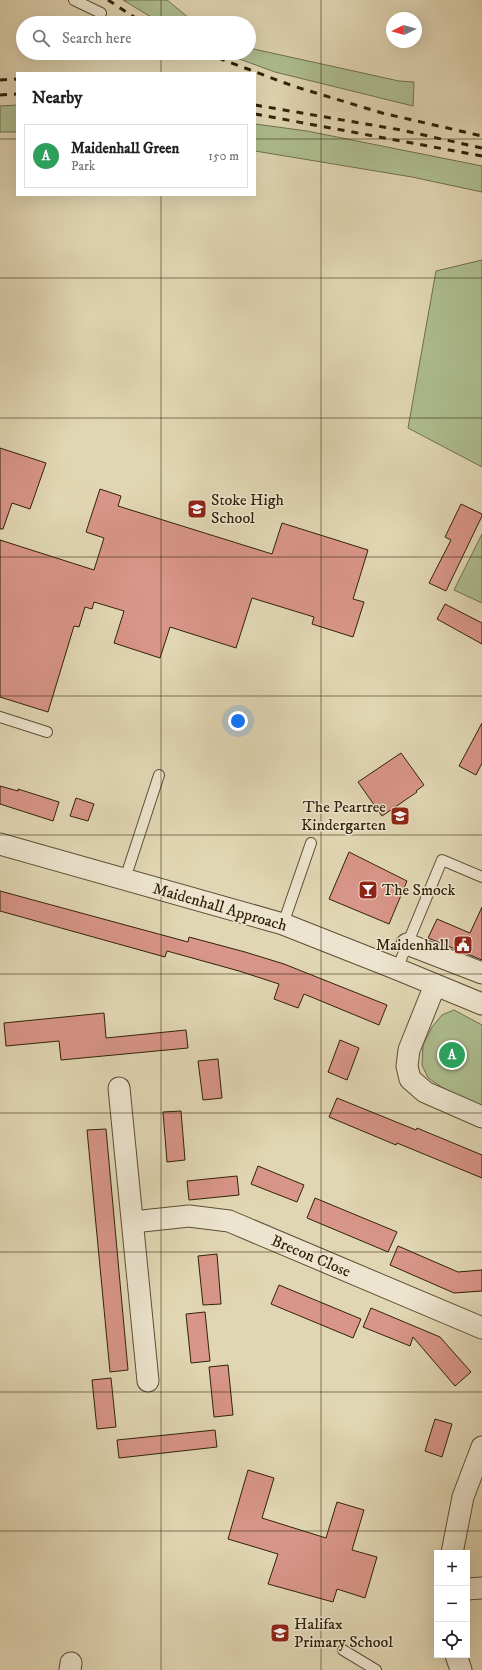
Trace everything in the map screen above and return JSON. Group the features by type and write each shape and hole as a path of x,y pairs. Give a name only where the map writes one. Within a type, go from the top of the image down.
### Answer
{"street":[{"name":"Maidenhall Approach","path":"0,844 283,924 397,968 482,1004"},
{"path":"407,944 482,973"},
{"path":"435,985 409,1050 407,1066 410,1079 425,1092 482,1117"},
{"path":"119,1088 148,1381"},
{"name":"Brecon Close","path":"133,1222 189,1216 229,1221 482,1328"},
{"path":"453,1550 463,1497 482,1447"},
{"path":"470,1589 482,1588"},
{"path":"457,1658 461,1670"}],"lane":[{"path":"74,0 101,13"},
{"path":"0,717 47,732"},
{"path":"126,879 159,775"},
{"path":"283,924 311,843"},
{"path":"397,968 442,860 482,877"},
{"path":"343,1650 376,1670"}],"green space":[{"path":"123,0 167,0 186,16 149,16"},
{"path":"256,50 399,81 414,82 413,106 275,72 242,60 256,60"},
{"path":"16,105 16,132 0,132 0,106"},
{"path":"256,124 307,131 482,166 482,192 412,177 256,151"},
{"path":"482,260 482,467 408,428 436,271"},
{"path":"482,534 482,603 454,590"},
{"path":"454,1010 482,1025 482,1108 454,1095 428,1078 422,1065 423,1045 432,1027 442,1015"}],"building":[{"path":"0,448 46,463 30,509 12,503 3,529 0,529"},
{"path":"100,489 121,496 118,506 272,554 282,523 368,550 353,599 364,602 353,637 312,624 314,617 252,598 236,648 170,627 160,658 114,643 124,611 94,602 92,609 85,607 79,627 74,626 48,712 0,697 0,540 94,570 104,538 86,532"},
{"path":"461,504 482,514 482,516 446,591 429,583 451,540 445,537"},
{"path":"445,604 482,623 482,644 437,619"},
{"path":"482,723 482,763 476,775 459,766"},
{"path":"401,753 424,785 416,791 417,792 382,816 358,782"},
{"path":"0,786 18,791 18,789 59,802 53,821 0,804"},
{"path":"76,798 94,804 88,821 70,816"},
{"name":"The Smock","path":"349,852 407,881 389,924 329,899"},
{"path":"0,891 188,942 189,937 245,952 284,964 387,1005 379,1025 304,994 298,1008 274,999 279,984 167,951 165,957 0,911"},
{"path":"482,907 482,960 428,938 437,919 470,933"},
{"path":"104,1013 106,1038 186,1030 188,1048 61,1060 59,1041 6,1046 4,1023"},
{"path":"340,1040 359,1048 347,1080 328,1072"},
{"path":"218,1059 222,1098 203,1100 198,1061"},
{"path":"337,1098 416,1130 417,1128 482,1155 482,1178 329,1117"},
{"path":"181,1111 185,1160 167,1162 163,1112"},
{"path":"106,1129 128,1370 110,1372 87,1130"},
{"path":"258,1166 304,1185 297,1202 251,1184"},
{"path":"237,1176 239,1195 189,1200 187,1181"},
{"path":"315,1198 397,1232 388,1252 307,1218"},
{"path":"398,1246 458,1272 482,1270 482,1291 454,1293 390,1265"},
{"path":"217,1254 221,1304 203,1305 198,1256"},
{"path":"279,1285 361,1319 353,1338 271,1304"},
{"path":"371,1308 440,1337 471,1372 455,1386 413,1337 410,1346 363,1327"},
{"path":"205,1312 210,1361 191,1363 186,1314"},
{"path":"228,1365 233,1415 214,1417 209,1367"},
{"path":"111,1378 116,1427 97,1429 92,1380"},
{"path":"435,1419 452,1424 442,1457 425,1451"},
{"path":"215,1430 217,1447 119,1458 117,1440"},
{"path":"248,1470 274,1478 262,1518 326,1538 337,1502 364,1510 352,1550 377,1557 365,1598 337,1589 333,1602 268,1584 278,1554 228,1539"}],"railway":[{"path":"108,0 132,16"},
{"path":"224,60 256,72"},
{"path":"256,72 293,86 382,113 482,136"},
{"path":"0,80 16,79"},
{"path":"0,95 16,94"},
{"path":"256,105 401,130 482,148"},
{"path":"256,114 482,156"}],"place":[{"name":"Stoke High School","path":"197,509"},
{"name":"The Peartree Kindergarten","path":"400,816"},
{"name":"The Smock","path":"368,890"},
{"name":"Maidenhall","path":"463,945"},
{"name":"Maidenhall Green","path":"452,1055"},
{"name":"Halifax Primary School","path":"280,1633"}]}
